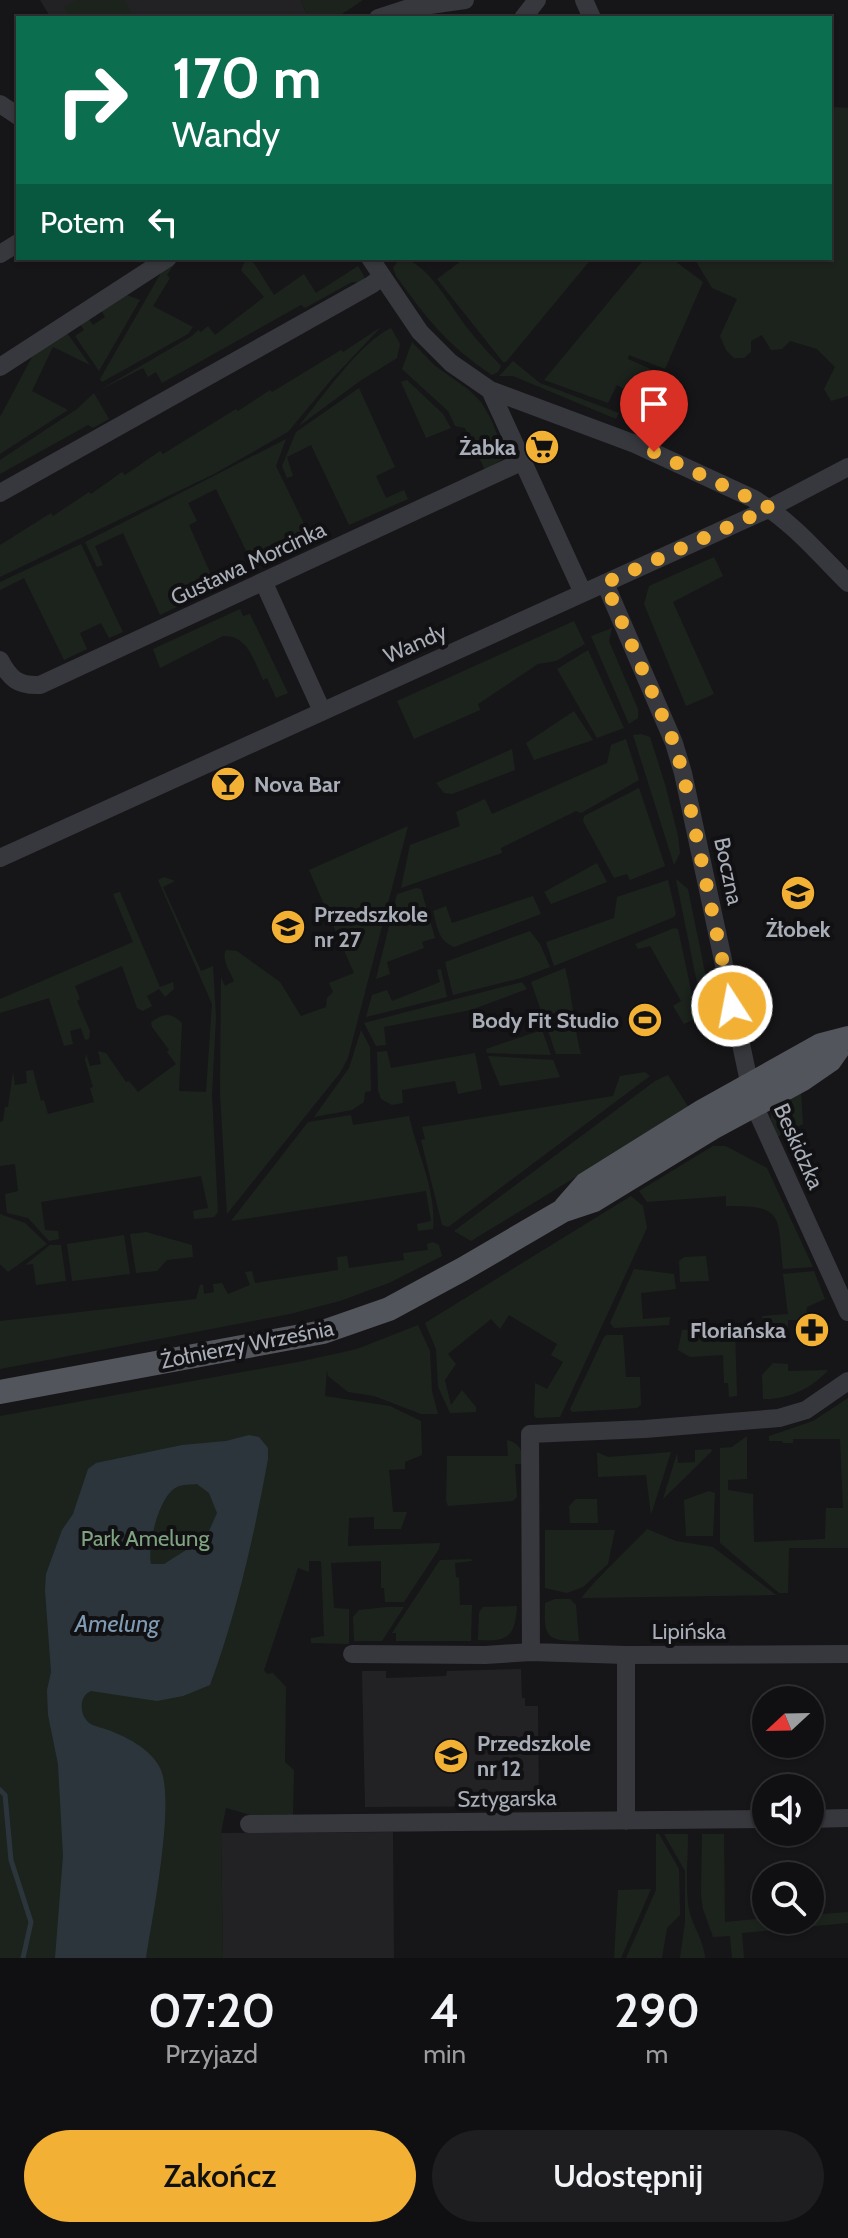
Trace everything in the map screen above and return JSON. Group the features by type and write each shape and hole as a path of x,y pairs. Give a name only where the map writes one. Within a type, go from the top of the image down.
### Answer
{"main road":[{"name":"Żołnierzy Września","path":"0,1392 323,1332 389,1309 564,1210 586,1184 703,1111 752,1095 821,1045 846,1039"}],"street":[{"path":"382,16 407,4 465,0"},
{"path":"525,16 537,0"},
{"path":"0,367 165,260"},
{"path":"0,493 357,293 379,265 420,332 451,363 490,390 635,444 770,508 848,583"},
{"path":"490,390 583,593"},
{"name":"Gustawa Morcinka","path":"0,660 9,678 25,685 40,685 523,461"},
{"name":"Wandy","path":"0,858 770,508 848,467"},
{"path":"264,583 322,711"},
{"name":"Boczna","path":"605,583 674,743 683,773 752,1095"},
{"name":"Beskidzka","path":"752,1095 848,1312"},
{"path":"531,1652 530,1434 779,1418 806,1410 848,1381"},
{"name":"Lipińska","path":"352,1654 848,1654"},
{"path":"626,1655 626,1821"},
{"path":"824,1819 848,1818"},
{"name":"Sztygarska","path":"249,1824 752,1819"}],"shaded area":[{"path":"40,0 301,0 307,16 50,16"},
{"name":"Przedszkole nr 12","path":"521,1669 525,1706 538,1706 539,1806 365,1807 362,1671 386,1671 386,1678 446,1676 447,1671"},
{"path":"393,1832 394,1958 223,1958 221,1833"}],"green space":[{"path":"76,0 124,0 134,16 69,16 64,7"},
{"path":"301,0 363,0 339,16 307,16"},
{"path":"848,108 848,396 831,401 824,389 835,367 817,349 790,341 782,349 771,350 762,335 751,341 751,352 744,358 734,358 726,350 720,336 737,299 712,288 695,260 832,260 832,109"},
{"path":"246,260 254,263 274,295 304,274 316,293 358,266 365,278 361,283 352,282 305,308 301,305 162,383 156,372 148,377 143,368 98,391 198,330 201,332 208,326 215,335 264,297 241,270"},
{"path":"399,260 410,261 420,267 501,366 498,372 492,375 450,342 428,318 393,268"},
{"path":"462,260 590,260 506,362 437,279"},
{"path":"643,260 674,260 703,282 665,369 629,355 628,359 662,374 643,418 626,410 630,403 626,401 629,392 617,385 608,403 544,380"},
{"path":"175,263 153,306 193,327 188,334 102,382 100,379 162,271"},
{"path":"127,295 140,300 99,371 75,336 84,330 80,324 89,319 93,325 105,317 101,310"},
{"path":"381,327 288,432 214,474 0,577 0,545 51,513 53,516 89,492 91,494 122,472 125,475 160,451 163,454 236,409 238,411 270,390 272,392 341,350 343,352"},
{"path":"391,328 400,344 397,358 299,426 354,358"},
{"path":"67,333 90,365 53,347 32,391 68,410 0,454 0,417 32,357"},
{"path":"412,342 434,365 481,402 506,457 485,470 465,428 455,426 448,411 402,369"},
{"path":"513,361 540,383 619,413 616,419 513,376 499,376"},
{"path":"407,380 443,414 451,428 426,438 401,382"},
{"path":"359,388 395,467 376,476 386,498 404,490 408,499 349,525 311,445 287,457 293,476 287,478 282,466 296,432"},
{"path":"94,393 109,419 93,428 88,425 0,474 0,460 77,409"},
{"path":"286,439 276,466 313,542 299,549 292,535 270,545 276,560 255,569 216,489 188,503 197,521 189,525 217,588 160,615 123,533 95,546 103,565 97,567 85,542"},
{"path":"81,544 123,632 109,638 101,623 80,633 87,649 64,660 24,578 0,590 0,582"},
{"path":"714,557 723,576 673,602 714,694 686,706 644,604 649,586"},
{"path":"240,609 243,616 250,614 288,693 276,698 267,678 263,680 249,650 232,637 223,636 160,668 153,649"},
{"path":"574,621 585,644 556,661 538,664 478,704 480,710 414,739 397,701"},
{"path":"612,628 609,641 638,709 638,718 629,724 591,636"},
{"path":"588,650 624,728 597,738 557,669"},
{"path":"574,711 593,740 534,760 526,743"},
{"path":"633,735 650,737 665,784 680,853 674,865"},
{"path":"626,739 639,780 581,813 576,811 501,848 502,853 401,888 410,845 460,826 456,812 485,799 492,814 607,763 611,745"},
{"path":"512,749 515,770 452,794 444,793 436,783"},
{"path":"639,788 665,866 630,880 627,874 614,878 583,821 584,816"},
{"path":"408,826 348,1058 340,1073 227,1214 220,1094 221,977 225,986 234,981 225,962 226,950 237,951 280,982 301,1016 326,1007 327,998 333,992 329,983 354,973 309,870"},
{"path":"597,863 607,882 551,904 544,892"},
{"path":"164,877 175,881 163,887 201,971 213,966 216,1017 212,1095 218,1212 214,1217 194,1219 193,1211 208,1208 201,1176 41,1202 45,1230 58,1231 59,1239 49,1241 28,1218 7,1213 5,1194 18,1191 15,1164 0,1166 0,1122 3,1121 5,1107 8,1107 13,1072 15,1085 27,1083 26,1071 33,1070 41,1101 44,1100 48,1114 94,1102 85,1060 86,1054 90,1066 101,1064 98,1051 106,1053 126,1082 129,1081 138,1092 176,1064 151,1022 167,1015 182,1023 179,1091 206,1092 212,1004 158,880"},
{"path":"676,879 688,889 710,997 704,1018"},
{"path":"668,880 676,914 674,917 554,966 546,942 614,918 617,897"},
{"path":"421,889 435,938 422,942 424,948 387,962 390,974 376,979 397,894"},
{"path":"120,892 160,987 173,982 174,989 165,997 159,989 147,996 152,1006 143,1011 137,1008 122,966 75,986 80,999 77,1001 90,1031 89,1039 85,1040 81,1028 70,1031 73,1044 64,1046 49,998 0,1013 0,999 133,942 113,894"},
{"path":"533,896 541,914 454,947 441,937 433,911 446,906 452,923"},
{"path":"678,929 697,1018 684,1024 673,1006 681,1001 650,946 638,949 635,944"},
{"path":"530,931 540,944 550,967 521,978 453,995 445,962"},
{"path":"565,968 581,1054 556,1054 531,982"},
{"path":"441,969 447,997 366,1017 372,995 387,990 392,1001 440,982 437,970"},
{"path":"522,982 527,989 471,1010 384,1027 386,1045 376,1046 364,1023"},
{"path":"361,1030 370,1047 371,1091 365,1092 364,1102 352,1110 314,1117 349,1068"},
{"path":"542,1030 551,1055 487,1053 486,1049"},
{"path":"387,1051 391,1068 475,1053 482,1089 458,1094 455,1081 402,1090 403,1103 392,1105 381,1099 378,1090 377,1052"},
{"path":"488,1056 553,1060 560,1077 500,1086"},
{"path":"645,1072 650,1076 448,1227 442,1225 421,1140 425,1139 422,1127 613,1096 620,1076"},
{"path":"668,1075 689,1108 471,1241 454,1231 655,1081"},
{"path":"801,1092 803,1124 777,1137 771,1120 771,1107"},
{"path":"351,1115 353,1125 409,1116 429,1186 433,1229 418,1231 417,1224 431,1221 426,1191 231,1221 308,1122"},
{"path":"713,1146 726,1146 767,1168 813,1267 783,1269 778,1226 769,1212 745,1206 726,1206 726,1196 647,1202 639,1191"},
{"path":"631,1196 643,1206 647,1228 560,1417 536,1418 534,1415 535,1383 547,1389 563,1362 551,1355 557,1344 509,1315 500,1329 491,1319 448,1354 456,1364 445,1380 451,1405 462,1390 476,1407 476,1412 450,1413 438,1387 436,1349 425,1323"},
{"path":"0,1214 25,1223 47,1244 8,1272 0,1264"},
{"path":"146,1232 192,1245 193,1257 167,1260 157,1271 136,1273 130,1234"},
{"path":"124,1235 130,1274 72,1281 67,1244"},
{"path":"433,1242 439,1245 442,1256 389,1283 340,1301 290,1314 0,1369 0,1321 196,1299 203,1284 204,1294 214,1292 213,1284 222,1283 228,1294 250,1285 245,1272 252,1271 255,1283 338,1270 337,1257 347,1256 349,1268 404,1260 403,1253 428,1250 427,1244"},
{"path":"50,1245 61,1245 66,1281 36,1285 33,1264 25,1265"},
{"path":"706,1256 709,1281 680,1282 679,1261 684,1257"},
{"path":"634,1269 674,1274 676,1289 641,1293 643,1319 670,1317 669,1325 614,1328 610,1323"},
{"path":"814,1271 825,1299 807,1307 806,1320 788,1320 788,1335 785,1332 774,1333 764,1327 762,1316 788,1314 783,1274"},
{"name":"Park Amelung","path":"418,1325 430,1351 432,1391 438,1414 421,1414 374,1396 348,1392 328,1376 327,1370 325,1396 390,1406 421,1421 422,1455 405,1462 405,1469 389,1470 393,1512 407,1512 401,1529 374,1529 374,1517 349,1518 348,1546 440,1543 439,1549 404,1602 385,1602 384,1588 381,1588 381,1561 331,1563 334,1608 349,1609 349,1644 311,1643 311,1638 324,1636 321,1561 309,1561 309,1572 298,1568 264,1670 267,1674 273,1673 286,1687 285,1762 294,1770 293,1816 258,1817 226,1808 221,1833 223,1958 0,1958 0,1416 298,1362 357,1349"},
{"path":"732,1326 735,1330 737,1396 729,1397 728,1383 724,1383 723,1355 690,1357 678,1350 682,1330"},
{"path":"607,1335 623,1335 626,1377 640,1377 641,1405 637,1408 572,1412 570,1409"},
{"path":"773,1363 788,1364 788,1371 828,1370 799,1392 763,1399 762,1375"},
{"path":"848,1398 848,1548 789,1548 788,1593 779,1593 720,1543 720,1448 732,1447 747,1436 747,1479 728,1480 728,1490 753,1494 754,1542 825,1539 826,1508 843,1508 840,1439 793,1439 793,1443 783,1443 769,1441 769,1436 813,1421"},
{"path":"507,1440 520,1448 522,1455 523,1464 515,1464 517,1497 513,1501 448,1506 447,1456 508,1456"},
{"path":"711,1449 663,1499 677,1453 678,1463 695,1462 695,1450"},
{"path":"597,1452 608,1457 671,1452 651,1515 646,1475 598,1477"},
{"path":"709,1491 715,1493 713,1536 686,1536 684,1500"},
{"path":"576,1499 597,1499 598,1523 570,1523 569,1506"},
{"path":"647,1529 676,1541 713,1547 776,1595 582,1598"},
{"path":"545,1530 615,1530 608,1564 583,1587 567,1593 545,1588"},
{"path":"471,1559 455,1563 460,1605 472,1605 471,1641 396,1641 396,1633 392,1633 440,1560"},
{"path":"570,1599 576,1605 579,1641 553,1638 546,1630 545,1603"},
{"path":"517,1606 514,1625 508,1635 496,1640 478,1640 479,1612 483,1607"},
{"path":"404,1607 382,1641 354,1641 353,1617 359,1610"},
{"path":"656,1834 659,1834 679,1869 680,1915 667,1928 662,1958 626,1958 656,1890"},
{"path":"664,1834 688,1834 689,1910 705,1958 680,1958 685,1922 685,1871"},
{"path":"702,1834 724,1834 725,1922 752,1919 752,1932 742,1933 744,1958 732,1958 730,1936 713,1937 701,1895"},
{"path":"651,1889 621,1958 614,1958 618,1890"},
{"path":"848,1912 848,1923 824,1925 824,1914"}],"water":[{"name":"Amelung","path":"249,1435 259,1437 268,1448 268,1459 244,1574 210,1685 183,1696 157,1701 91,1691 84,1697 82,1705 83,1714 90,1723 129,1739 150,1754 160,1768 164,1783 164,1831 146,1958 55,1958 63,1856 58,1764 48,1715 47,1690 51,1672 46,1574 62,1530 73,1514 88,1469 96,1463 182,1445 226,1441","holes":["197,1484 209,1493 217,1513 209,1531 164,1564 151,1564 156,1522 171,1492 179,1486"]}],"waterway":[{"path":"0,1790 5,1795 11,1860 31,1922 23,1958"}],"place":[{"name":"Żabka","path":"542,447"},
{"name":"Nova Bar","path":"228,784"},
{"name":"Żłobek","path":"798,893"},
{"name":"Przedszkole nr 27","path":"288,927"},
{"name":"Body Fit Studio","path":"645,1020"},
{"name":"Floriańska","path":"812,1330"},
{"name":"Przedszkole nr 12","path":"451,1756"}],"route":[{"path":"654,452 770,508 605,583 674,743 699,843 732,1006"}]}
